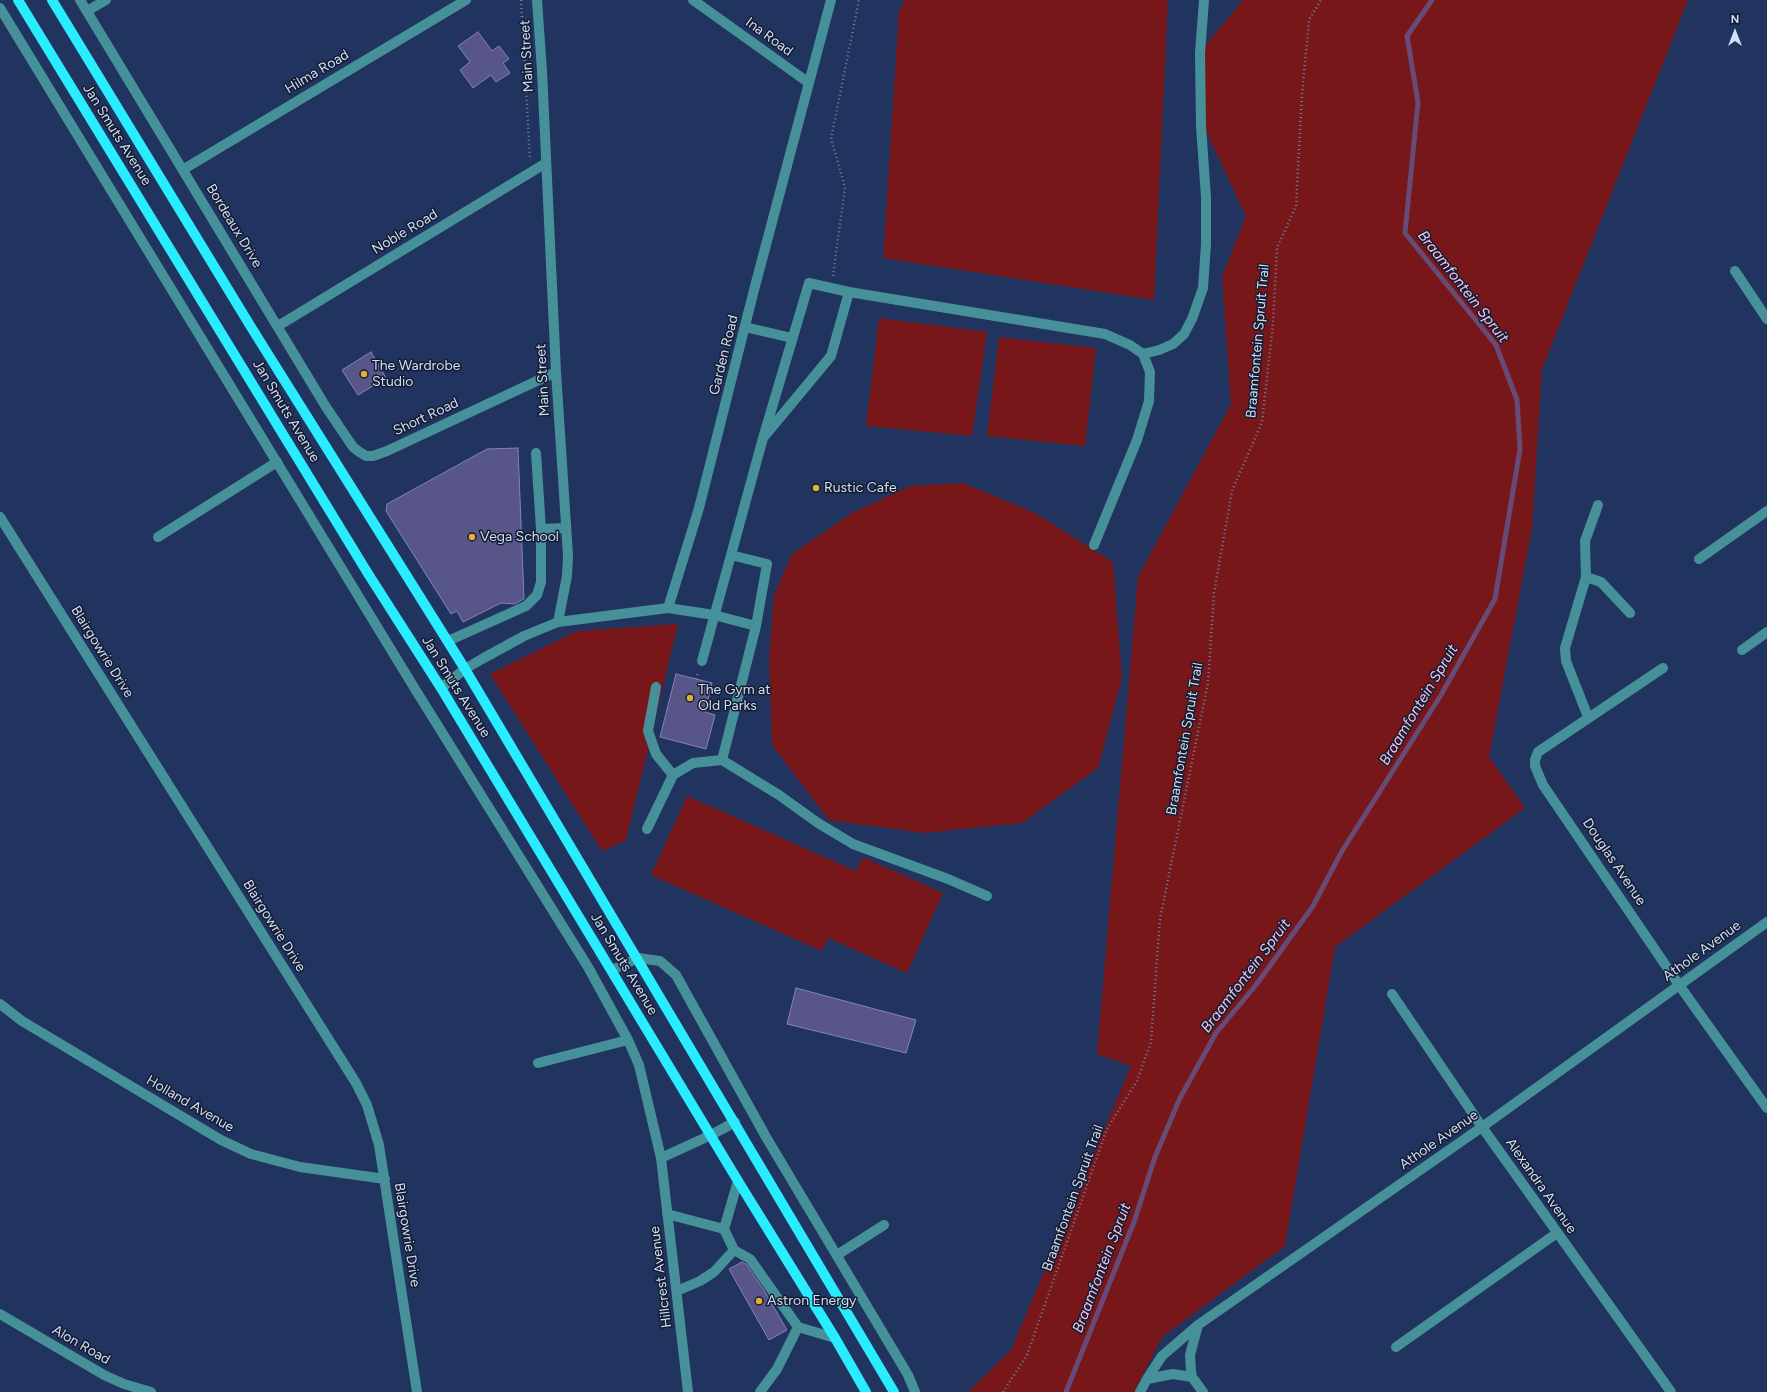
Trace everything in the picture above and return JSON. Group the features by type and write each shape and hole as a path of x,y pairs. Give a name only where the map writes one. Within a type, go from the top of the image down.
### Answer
{"main road":[{"name":"Jan Smuts Avenue","path":"18,0 367,572 441,688 738,1181 835,1338 866,1392"},
{"name":"Jan Smuts Avenue","path":"52,0 251,327 465,669 595,889 638,958 713,1088 735,1122 894,1392"}],"street":[{"name":"Bordeaux Drive","path":"80,0 184,169 326,407 353,447 366,456 373,456"},
{"path":"87,11 106,0"},
{"name":"Hilma Road","path":"184,169 466,0"},
{"name":"Main Street","path":"537,0 542,71 556,372 568,555 567,576 558,622"},
{"name":"Ina Road","path":"693,0 809,83"},
{"name":"Garden Road","path":"668,608 699,508 831,0"},
{"path":"1143,354 1159,350 1173,344 1184,334 1192,319 1202,288 1206,244 1206,197 1201,126 1200,53 1204,0"},
{"path":"0,8 460,763 588,968 628,1040 538,1063"},
{"name":"Noble Road","path":"278,326 546,163"},
{"path":"1735,271 1767,319"},
{"path":"702,661 763,438 809,284 849,292 1105,334 1130,345 1143,354 1150,372 1149,401 1137,440 1094,545"},
{"path":"763,438 831,356 849,292"},
{"path":"745,327 792,338"},
{"name":"Short Road","path":"373,456 556,372"},
{"path":"448,641 526,606 537,595 541,582 541,529 536,453"},
{"path":"158,537 277,462"},
{"path":"1588,717 1566,661 1565,648 1586,577 1585,541 1598,505"},
{"path":"1699,559 1767,511"},
{"name":"Blairgowrie Drive","path":"0,517 356,1083 373,1123 379,1145 417,1392"},
{"path":"541,529 566,528"},
{"path":"722,760 756,626 767,564 731,555"},
{"path":"1586,577 1601,582 1630,614"},
{"path":"441,688 465,669 524,636 558,622 668,608 714,615 756,626"},
{"path":"1742,650 1767,632"},
{"name":"Douglas Avenue","path":"1663,668 1538,752 1535,760 1537,774 1680,985 1767,1108"},
{"path":"656,687 648,731 656,754 673,775"},
{"path":"647,829 673,775 693,763 722,760 780,795 818,823 853,844 948,879 987,896"},
{"name":"Athole Avenue","path":"1140,1392 1146,1379 1162,1356 1198,1325 1482,1127 1767,922"},
{"path":"612,970 638,958 660,961 676,975 766,1137 908,1375 915,1392"},
{"name":"Alexandra Avenue","path":"1392,994 1482,1127 1670,1392"},
{"name":"Holland Avenue","path":"0,1004 22,1021 221,1140 251,1154 300,1167 384,1179"},
{"name":"Hillcrest Avenue","path":"628,1040 639,1065 661,1158 688,1392"},
{"path":"661,1158 735,1122"},
{"path":"738,1181 724,1229 734,1250 750,1259 798,1326 835,1338"},
{"path":"667,1214 724,1229"},
{"path":"837,1255 884,1225"},
{"path":"1396,1347 1557,1233"},
{"path":"676,1291 700,1281 714,1272 734,1250"},
{"name":"Alon Road","path":"0,1314 104,1375 124,1384 151,1392"},
{"path":"1198,1325 1190,1355 1192,1378 1203,1392"},
{"path":"760,1392 777,1369 798,1326"},
{"path":"1146,1379 1173,1374 1192,1378"}],"path":[{"path":"521,0 529,154 533,170"},
{"path":"832,288 844,187 831,139 860,0"},
{"name":"Braamfontein Spruit Trail","path":"1003,1392 1027,1355 1107,1128 1136,1081 1151,1042 1160,919 1208,683 1214,593 1232,491 1262,422 1273,324 1277,248 1296,206 1302,94 1309,20 1321,0"}],"shaded area":[{"path":"905,0 1168,0 1154,300 883,258 899,11"},
{"path":"1243,0 1688,0 1542,369 1532,528 1489,757 1525,808 1335,947 1285,1246 1162,1337 1134,1392 968,1392 1011,1350 1131,1066 1097,1054 1138,577 1231,404 1222,277 1246,216 1204,127 1204,47"},
{"path":"879,318 987,332 972,436 866,426"},
{"path":"999,337 1096,348 1085,446 987,436"},
{"path":"963,483 1035,513 1113,562 1122,678 1098,768 1022,823 924,833 829,820 772,745 769,658 774,595 792,554 852,513 910,486"},
{"path":"678,624 626,840 602,851 490,674 577,631"},
{"path":"687,796 856,871 863,857 943,893 907,973 828,938 822,951 651,875"}],"building":[{"path":"478,32 492,51 499,46 509,59 503,63 510,73 496,82 491,75 473,88 460,70 470,62 458,46"},
{"name":"The Wardrobe Studio","path":"371,352 386,378 358,395 342,370"},
{"path":"518,448 524,599 515,604 501,603 463,622 457,611 451,614 386,511 387,504 487,449"},
{"name":"The Gym at Old Parks","path":"676,674 712,683 705,712 715,715 706,749 660,737"},
{"path":"796,988 916,1020 906,1053 787,1024"},
{"path":"742,1262 746,1264 764,1290 787,1330 769,1340 729,1269"}],"waterway":[{"name":"Braamfontein Spruit","path":"1066,1392 1134,1222 1155,1157 1180,1098 1216,1033 1256,985 1313,906 1342,851 1441,695 1495,599 1520,449 1517,400 1496,345 1405,233 1418,102 1407,36 1432,0"}],"place":[{"name":"The Wardrobe Studio","path":"364,374"},
{"name":"Rustic Cafe","path":"816,488"},
{"name":"Vega School","path":"472,537"},
{"name":"The Gym at Old Parks","path":"690,698"},
{"name":"Astron Energy","path":"759,1301"}]}
